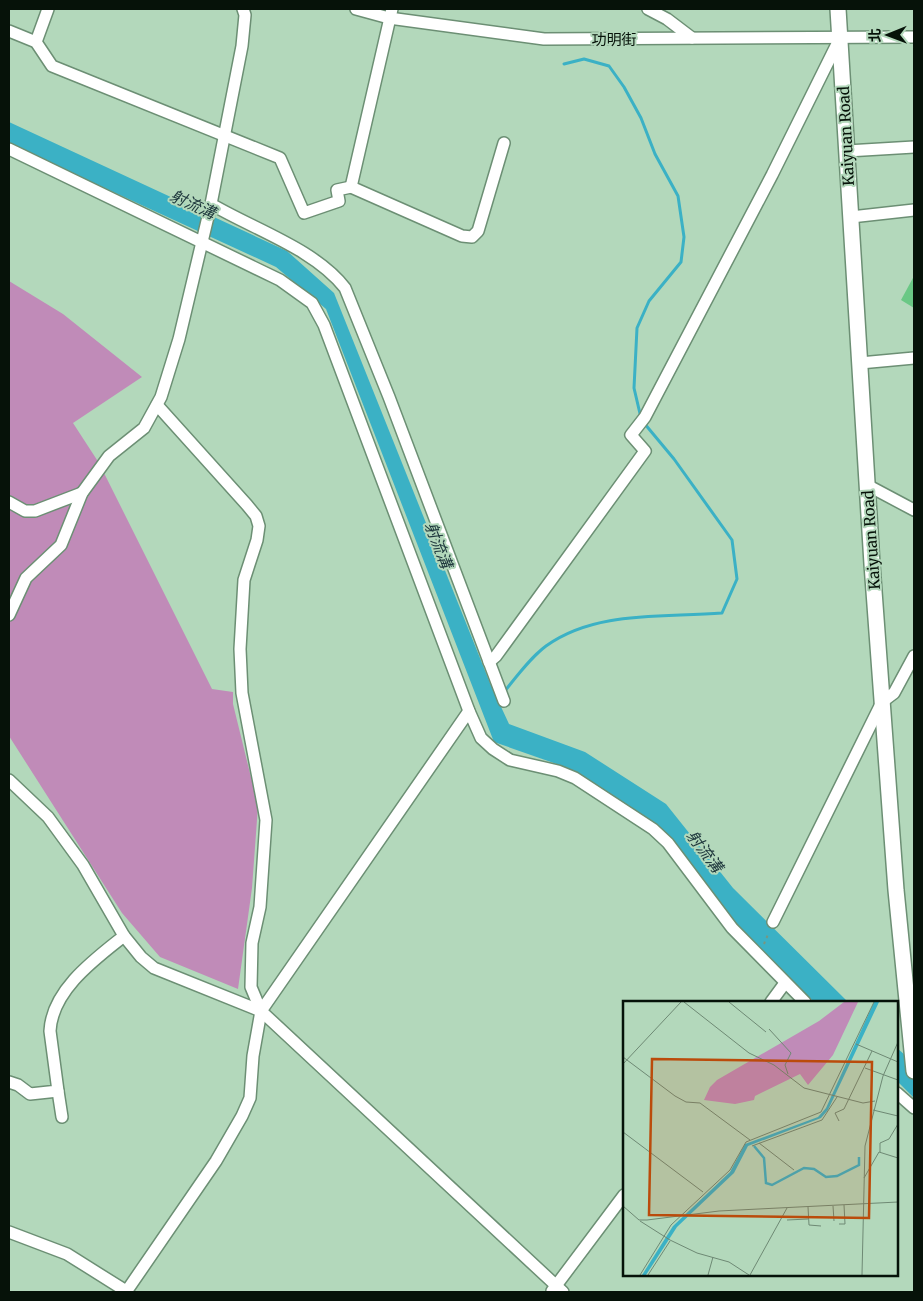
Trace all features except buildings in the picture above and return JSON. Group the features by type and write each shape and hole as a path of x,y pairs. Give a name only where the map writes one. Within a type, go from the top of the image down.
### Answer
{"main road":[{"name":"Kaiyuan Road","path":"838,9 882,702 896,890 914,1071"}],"street":[{"path":"36,42 48,9"},
{"path":"9,615 26,578 61,545 82,493 108,456 144,428 157,405 179,339 225,137 242,46 245,15 243,9"},
{"name":"功明街","path":"356,9 544,39 914,36"},
{"path":"648,9 667,19 692,38"},
{"path":"351,187 390,13"},
{"path":"9,31 36,42 52,66 280,158 304,214 338,201 337,190 351,187 462,236 472,237 478,231 504,143"},
{"path":"489,662 496,656 645,451 631,435 645,417 815,91 840,37"},
{"path":"847,151 914,148"},
{"path":"9,149 202,238 280,280 312,303 324,325 469,711 481,738 492,750 510,760 558,770 575,778 653,829 668,843 732,928 804,1001"},
{"path":"210,206 300,252 334,274 345,288 378,369 504,700"},
{"path":"851,217 914,210"},
{"path":"860,363 914,358"},
{"path":"157,405 247,505 256,516 259,526 257,540 244,580 240,649 242,693 266,820 260,907 252,943 251,987 260,1011"},
{"path":"867,485 914,510"},
{"path":"9,502 25,511 35,511 82,493"},
{"path":"773,922 882,702 894,693 914,656"},
{"path":"9,1232 67,1254 126,1292 216,1161 245,1110 250,1098 253,1056 260,1011 469,711"},
{"path":"9,780 53,824 83,865 124,936 141,957 154,968 260,1011 556,1290 623,1196"},
{"path":"62,1117 50,1030 57,1005 71,984 104,952 124,936"},
{"path":"772,1001 786,983"},
{"path":"9,1082 18,1085 30,1094 58,1090"},
{"path":"898,1094 914,1108"}],"path":[{"path":"758,955 773,922"}],"shaded area":[{"path":"9,281 63,314 142,377 73,423 99,463 212,689 233,692 233,704 258,806 252,888 238,989 160,957 122,913 9,736"}],"water":[{"path":"9,122 287,251 334,293 490,683 509,724 585,752 666,804 733,888 847,1001 813,1001 762,953 723,909 661,830 568,768 494,742 326,309 276,267 9,144"},
{"path":"898,1049 914,1063 914,1098 898,1082"}],"waterway":[{"path":"564,64 584,59 609,66 624,87 641,118 655,154 678,196 684,237 681,262 649,301 637,328 634,388 641,418"},
{"path":"504,692 529,662 546,646 565,634 586,626 631,618 722,613 737,579 732,540 674,459 644,423"}],"water label":[{"name":"射流溝","path":"193,204"},
{"name":"射流溝","path":"439,545"},
{"name":"射流溝","path":"705,851"}]}
